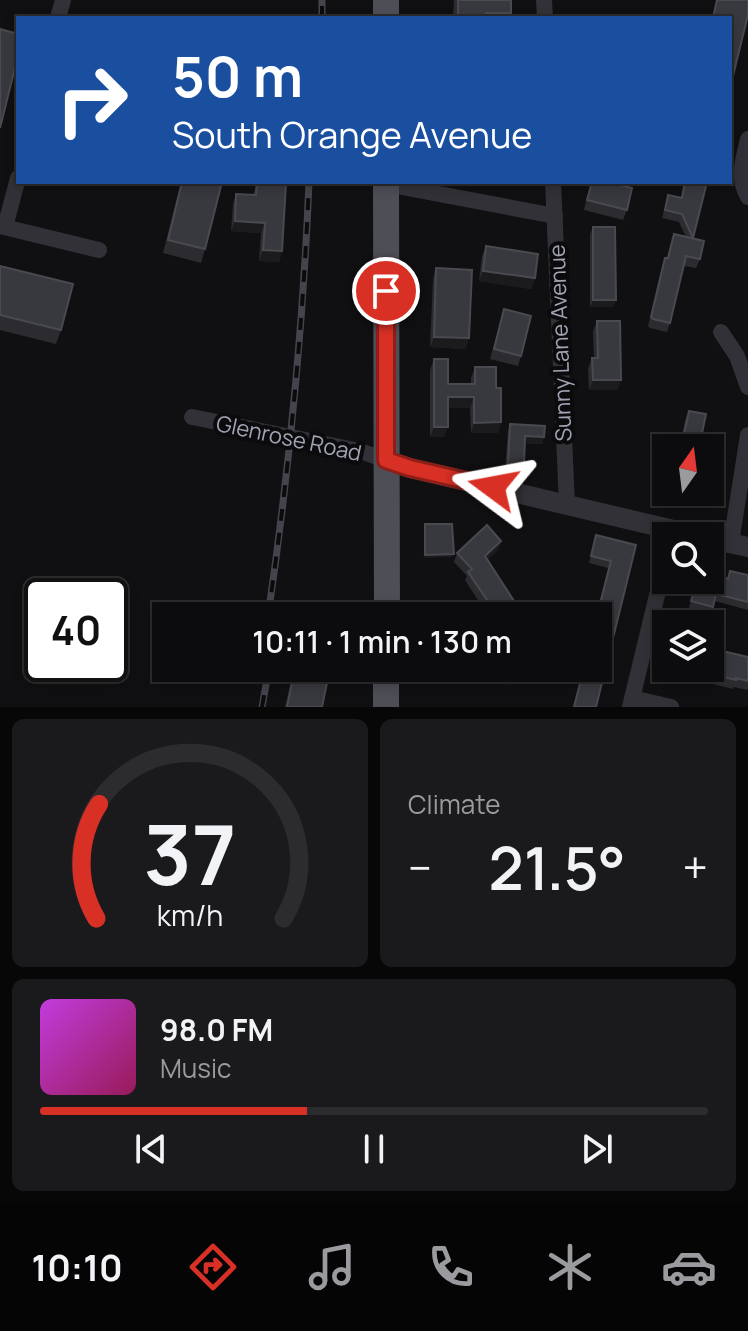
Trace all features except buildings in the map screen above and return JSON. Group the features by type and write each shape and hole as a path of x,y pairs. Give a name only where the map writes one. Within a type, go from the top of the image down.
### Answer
{"main road":[{"path":"386,184 387,602"},
{"path":"386,682 386,707"}],"street":[{"path":"748,139 742,164 742,187 748,197"},
{"path":"16,184 3,227 99,250"},
{"path":"391,184 555,216"},
{"name":"Sunny Lane Avenue","path":"553,184 567,505"},
{"path":"721,332 737,356 748,387"},
{"name":"Glenrose Road","path":"192,417 360,451 386,460"},
{"path":"740,545 748,435"},
{"path":"386,460 652,528"},
{"path":"657,594 631,702 671,707"}],"railway":[{"path":"322,0 322,16"},
{"path":"270,602 294,400 309,184"},
{"path":"262,707 266,682"}],"route":[{"path":"386,291 386,460 493,487"}]}
